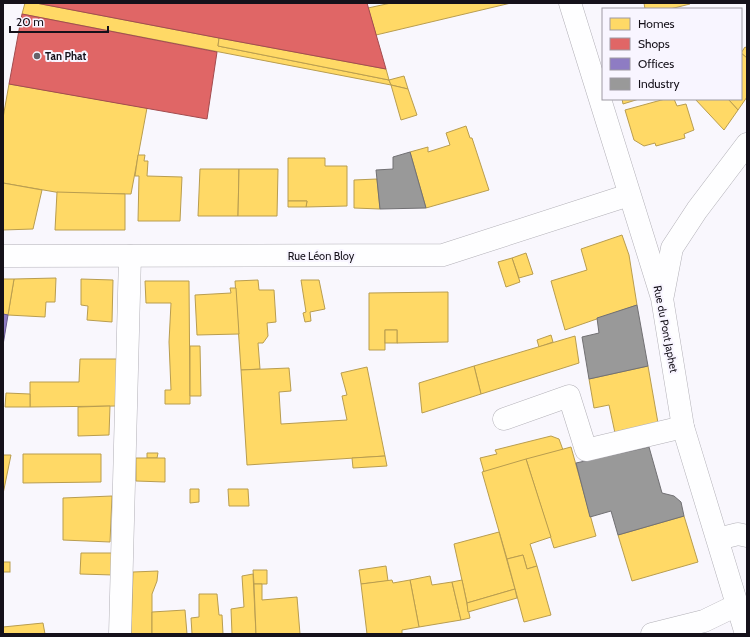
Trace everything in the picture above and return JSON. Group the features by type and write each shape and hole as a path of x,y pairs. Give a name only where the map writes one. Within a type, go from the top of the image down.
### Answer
{"street":[{"name":"Rue du Pont Japhet","path":"570,3 662,298 683,427 746,634"},
{"path":"662,298 672,248 697,210 747,144"},
{"name":"Rue Léon Bloy","path":"3,256 443,255 629,195"},
{"path":"120,634 130,256"},
{"path":"504,420 570,396 586,450 683,427"},
{"path":"718,539 738,534 747,536"},
{"path":"652,634 704,621 737,605"}],"building: Homes":[{"path":"25,3 36,3 219,38 218,46 389,80 391,85 22,14"},
{"path":"391,3 511,3 376,35 368,8"},
{"path":"644,3 690,4 674,8 645,8"},
{"path":"219,38 386,69 389,80 218,46"},
{"path":"745,47 747,48 747,58 742,54"},
{"path":"742,54 747,58 747,97 738,110 729,100 742,100"},
{"path":"404,76 408,89 391,85 389,80"},
{"path":"9,84 147,108 131,194 61,193 3,183 3,118"},
{"path":"391,85 408,89 417,115 401,120"},
{"path":"622,100 636,100 623,104"},
{"path":"661,100 674,100 677,106 686,104 694,130 684,134 685,138 656,146 655,143 644,146 634,140 625,110"},
{"path":"696,100 729,100 738,110 724,130"},
{"path":"466,126 470,138 472,138 489,190 426,208 410,152 428,147 428,152 450,145 446,133"},
{"path":"138,155 145,155 144,161 148,161 147,176 182,177 180,221 138,221 139,176 135,176"},
{"path":"288,158 325,158 325,166 347,166 347,206 306,207 307,201 288,201"},
{"path":"200,169 239,169 238,216 198,216"},
{"path":"239,169 278,169 277,216 238,216"},
{"path":"377,179 380,209 354,208 354,180"},
{"path":"3,183 42,190 33,229 3,230"},
{"path":"57,192 125,194 125,230 55,230"},
{"path":"288,201 307,201 306,207 288,207"},
{"path":"622,235 629,255 637,305 565,330 551,281 587,270 581,249"},
{"path":"526,253 533,274 519,278 512,258"},
{"path":"512,258 520,282 506,287 498,262"},
{"path":"56,278 55,302 46,302 45,317 8,315 14,279"},
{"path":"3,279 14,279 8,315 3,314"},
{"path":"81,279 113,280 112,322 87,320 88,306 81,305"},
{"path":"258,280 259,290 274,290 276,322 267,323 268,336 263,343 258,343 260,369 241,370 235,281"},
{"path":"301,280 319,280 325,309 310,312 311,321 305,322 303,313 306,312"},
{"path":"145,281 189,281 190,404 165,404 165,390 171,390 169,342 171,303 146,303"},
{"path":"230,288 236,288 239,334 197,335 195,295 231,293"},
{"path":"448,292 448,342 397,343 397,330 385,330 385,350 369,350 369,293"},
{"path":"385,330 397,330 397,343 385,343"},
{"path":"551,335 553,342 539,347 537,340"},
{"path":"575,336 579,363 481,394 474,366"},
{"path":"190,346 200,346 201,396 190,396"},
{"path":"80,359 118,359 117,406 30,407 30,382 79,382"},
{"path":"474,366 481,394 422,413 419,383"},
{"path":"648,366 658,423 615,433 609,405 594,408 589,379"},
{"path":"367,367 385,456 247,465 241,370 289,368 291,391 279,392 281,424 347,420 342,396 347,395 341,373"},
{"path":"6,393 30,394 30,407 5,407"},
{"path":"110,406 109,435 78,436 78,407"},
{"path":"551,436 559,439 563,450 484,472 480,458 497,454 495,450"},
{"path":"571,447 596,536 554,548 526,459"},
{"path":"147,453 158,453 157,458 147,458"},
{"path":"23,454 101,454 101,482 23,483"},
{"path":"3,455 11,455 3,494"},
{"path":"385,456 387,466 353,468 352,458"},
{"path":"136,458 165,458 165,482 136,481"},
{"path":"526,459 551,537 530,544 537,566 527,569 523,555 507,559 482,472"},
{"path":"190,489 199,489 199,502 190,503"},
{"path":"228,489 248,489 249,506 229,506"},
{"path":"112,496 110,542 63,540 63,498"},
{"path":"684,516 698,562 632,581 618,535"},
{"path":"499,532 515,589 467,603 454,544"},
{"path":"81,553 114,553 113,575 80,574"},
{"path":"523,555 527,569 537,566 551,615 524,622 507,559"},
{"path":"3,562 10,562 10,572 3,572"},
{"path":"386,566 388,581 361,584 359,570"},
{"path":"253,570 267,570 267,584 254,584"},
{"path":"158,571 157,581 152,594 152,634 131,634 133,572"},
{"path":"253,574 256,634 232,634 231,609 244,607 242,576"},
{"path":"430,576 432,585 452,582 461,620 419,627 410,580"},
{"path":"392,580 393,583 410,580 419,627 402,630 402,634 367,634 361,584"},
{"path":"462,580 470,618 461,620 452,582"},
{"path":"254,584 262,584 262,600 297,597 300,634 256,634"},
{"path":"515,589 517,598 468,612 467,603"},
{"path":"199,594 217,594 219,615 222,615 223,634 192,634 191,618 199,617"},
{"path":"185,610 187,634 152,634 152,612"},
{"path":"43,623 45,634 3,634 3,627"}],"building: Shops":[{"path":"36,3 367,3 386,69 219,38"},
{"path":"22,14 217,52 207,119 9,84"}],"building: Offices":[{"path":"3,314 8,315 3,345"}],"building: Industry":[{"path":"410,152 426,208 380,209 376,170 393,169 393,157"},
{"path":"637,305 648,366 589,379 582,337 599,333 597,318"},
{"path":"649,447 662,493 674,496 681,502 684,516 618,535 611,511 590,517 576,463"}],"place":[{"name":"Tan Phat","path":"37,56"}]}
